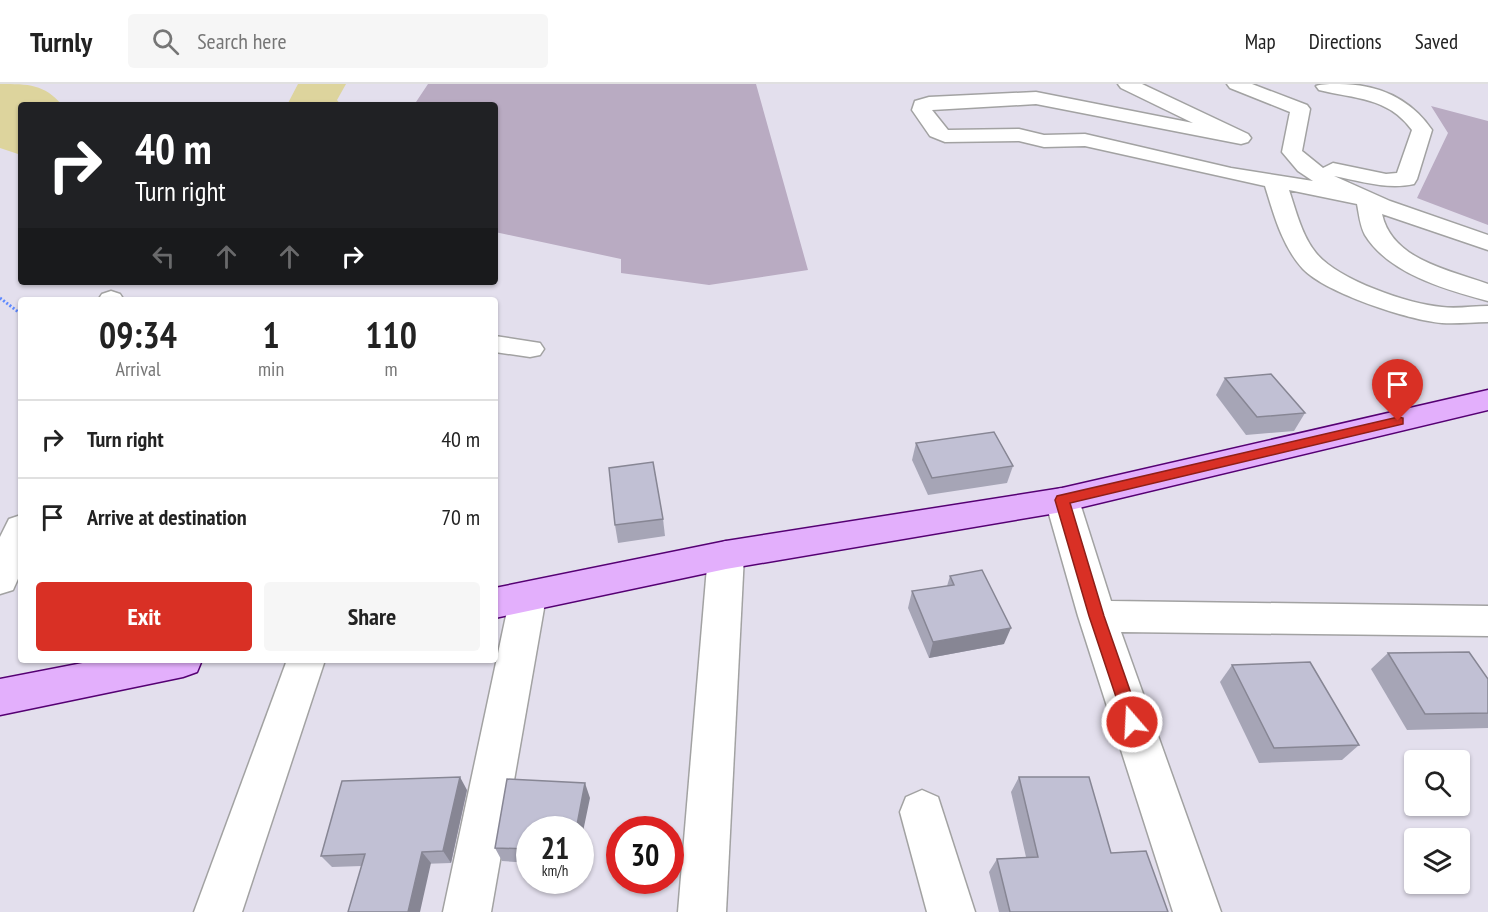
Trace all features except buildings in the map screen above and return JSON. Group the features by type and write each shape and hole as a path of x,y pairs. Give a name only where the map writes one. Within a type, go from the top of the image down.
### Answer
{"street":[{"path":"1127,84 1250,143 1254,149 1247,177"},
{"path":"1236,84 1300,109"},
{"path":"1298,162 1386,180 1406,179 1422,130 1411,112 1387,98 1322,85 1300,109 1292,152 1298,162 1361,196 1488,243"},
{"path":"1155,96 1177,88"},
{"path":"1241,138 1035,98 922,105 922,110 938,132 945,136 1019,135 1044,141 1085,140 1247,177 1361,196"},
{"path":"1133,152 1154,120"},
{"path":"1275,182 1287,219 1301,249 1323,274 1422,312 1441,315 1488,314"},
{"path":"1361,196 1376,232 1387,248 1408,262 1488,293"},
{"path":"498,344 530,349"},
{"path":"467,912 511,600 726,555 1062,500 1488,400"},
{"path":"1062,500 1096,616 1197,912"},
{"path":"0,580 18,535"},
{"path":"702,912 726,555"},
{"path":"1096,616 1488,621"},
{"path":"0,697 168,663"},
{"path":"218,912 305,663"},
{"path":"922,812 951,912"}],"path":[{"path":"0,298 18,312"}],"shaded area":[{"path":"0,84 19,84 42,89 59,102 18,102 18,154 0,148"},
{"path":"298,84 346,84 337,100 339,102 289,102"},
{"path":"428,84 756,84 808,270 709,285 621,273 621,259 498,233 498,102 416,102"},
{"path":"1431,106 1488,121 1488,225 1417,198 1448,133"}],"route":[{"path":"1132,722 1096,616 1062,500 1398,421"}]}
